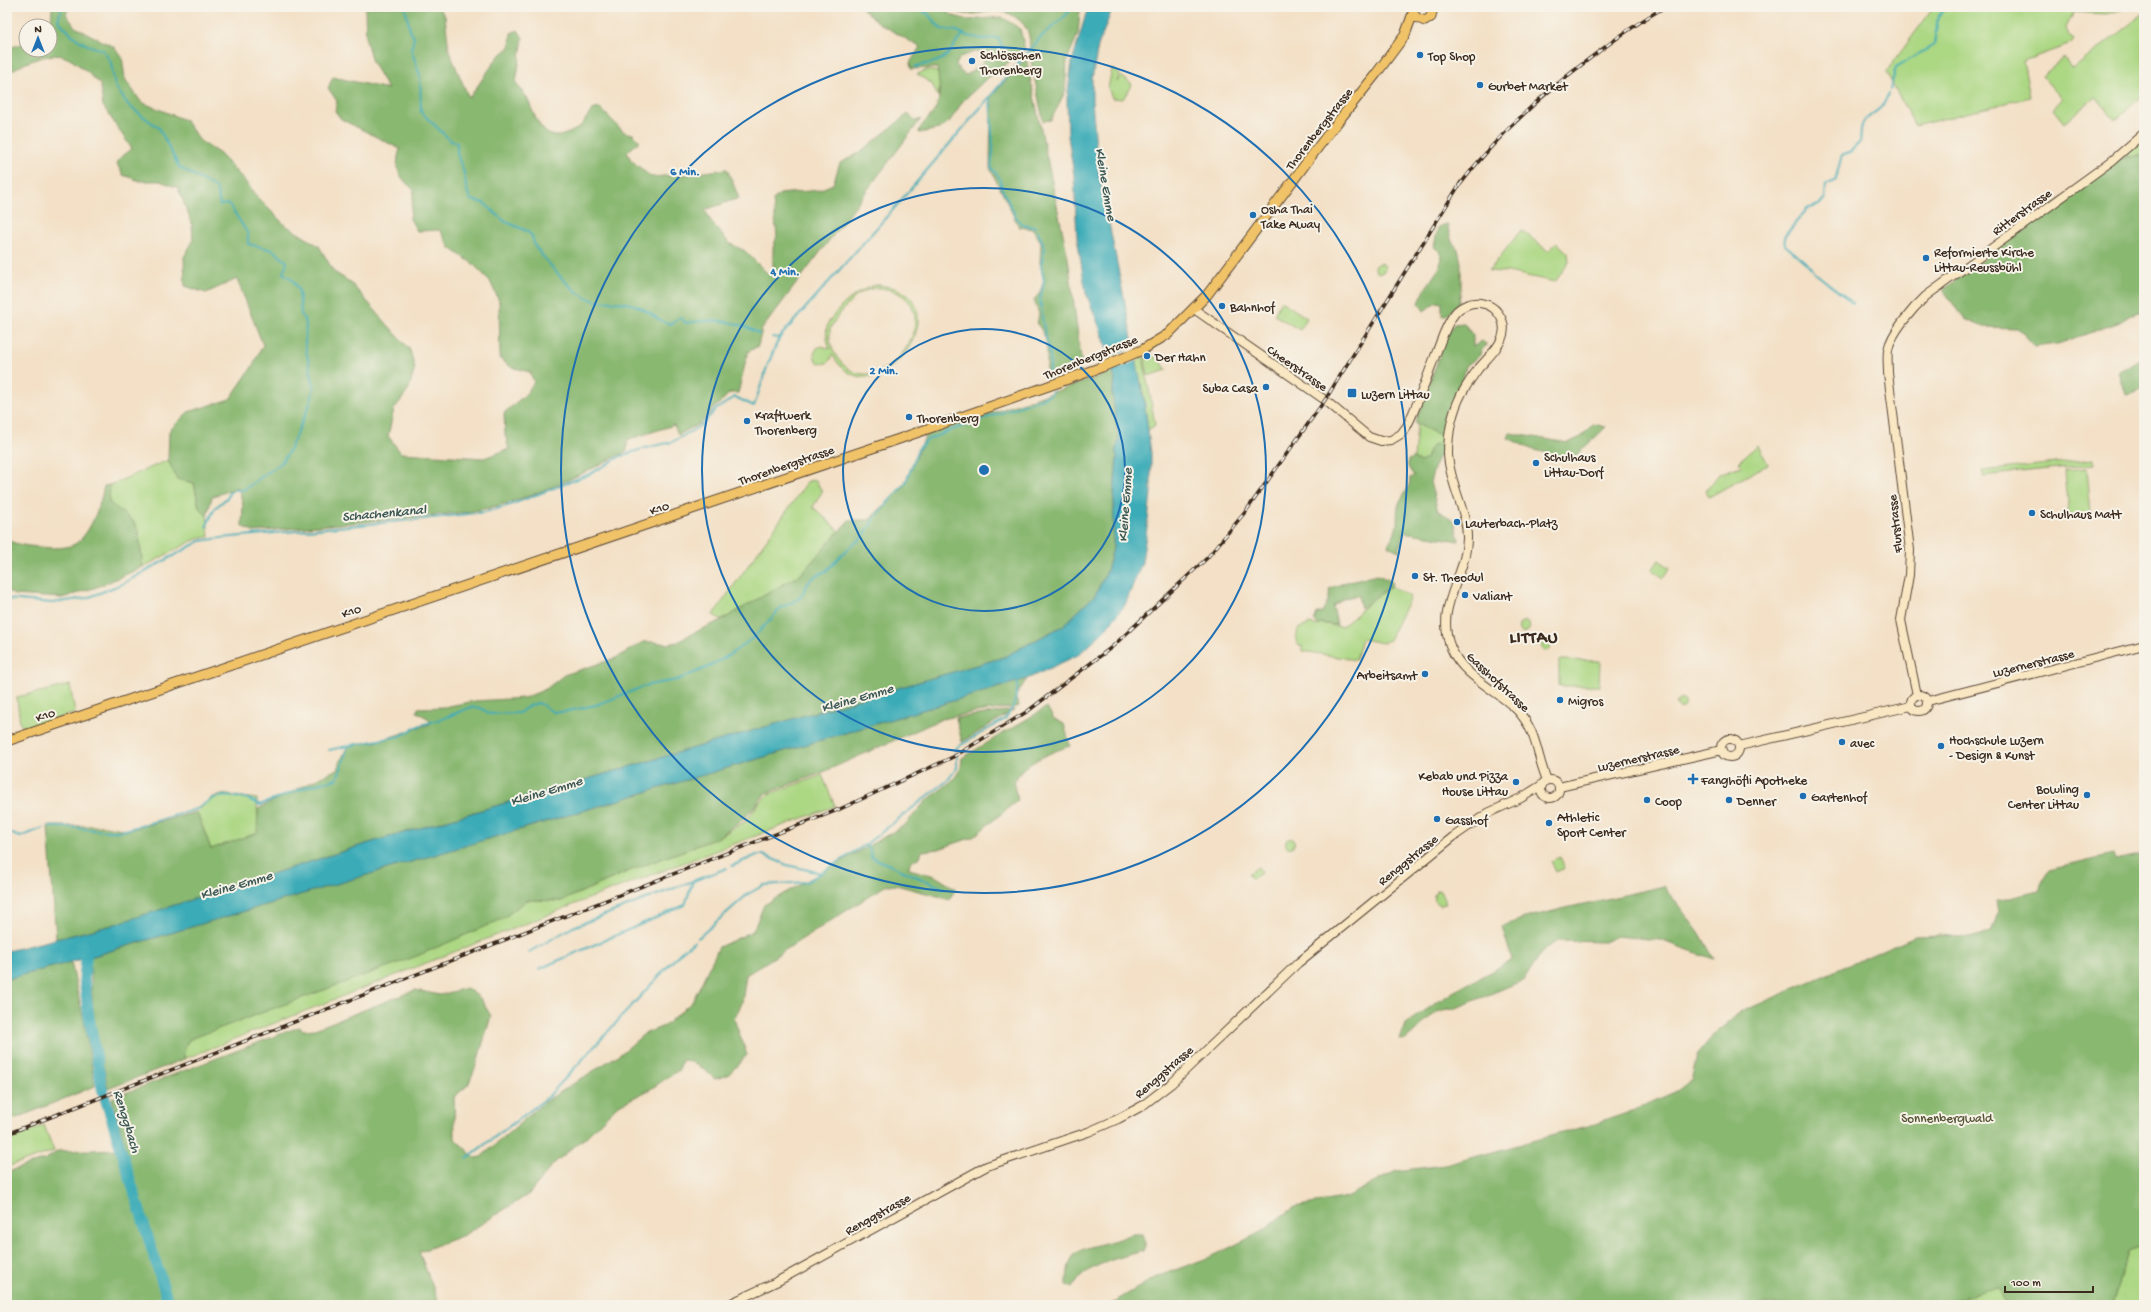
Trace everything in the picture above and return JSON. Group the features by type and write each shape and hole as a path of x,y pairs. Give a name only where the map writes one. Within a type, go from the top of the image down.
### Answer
{"main road":[{"name":"Thorenbergstrasse","path":"1405,35 1423,21 1431,17 1433,8"},
{"name":"Thorenbergstrasse","path":"704,505 1102,367 1142,350 1168,334 1217,282 1328,134 1373,80 1405,35 1414,10"},
{"path":"1414,10 1418,20 1423,21"},
{"name":"Ritterstrasse","path":"1888,350 1890,343 1914,307 1926,296 2113,160 2144,133"},
{"name":"Cheerstrasse","path":"1194,308 1326,400 1365,434 1381,441 1396,437 1407,426 1445,331 1454,314 1463,307 1475,303 1487,304 1497,311 1503,323 1502,338 1496,350 1474,375 1462,392 1455,410 1449,435 1450,472 1467,534 1466,552 1458,575"},
{"name":"Flurstrasse","path":"1888,350 1888,373 1896,448 1910,550 1909,575 1902,625 1917,695"},
{"name":"K10","path":"7,740 704,505"},
{"name":"Gasshofstrasse","path":"1458,575 1450,595 1446,619 1447,634 1451,647 1461,663 1517,710 1530,727 1536,741 1544,783"},
{"name":"Luzernerstrasse","path":"1928,701 2144,645"},
{"path":"1917,695 1925,697 1928,701 1926,709 1922,711 1915,710 1911,706 1912,698 1917,695"},
{"path":"1739,746 1911,706"},
{"path":"1729,740 1734,740 1739,746 1738,753 1732,757 1724,755 1722,750 1722,744 1729,740"},
{"name":"Luzernerstrasse","path":"1559,787 1722,750"},
{"path":"1556,782 1559,787 1555,796 1546,797 1541,790 1544,783 1556,782"},
{"name":"Renggstrasse","path":"728,1305 778,1281 982,1169 1012,1156 1088,1132 1118,1119 1142,1106 1172,1083 1298,963 1461,831 1488,813 1521,798 1544,783"},
{"name":"Renggstrasse","path":"1521,798 1546,797"}],"green space":[{"path":"52,7 69,7 66,14 75,27 114,47 122,57 125,79 141,102 185,120 200,141 220,154 244,180 257,197 285,225 319,246 334,272 350,282 410,350 415,368 408,391 394,409 388,436 401,453 484,458 509,449 505,434 504,413 526,394 534,382 530,372 511,367 500,359 499,301 490,281 472,263 450,248 440,230 417,231 410,219 414,190 404,180 399,172 397,162 400,149 341,119 335,111 337,101 328,88 333,77 388,89 372,62 366,40 365,7 438,7 445,16 449,51 469,98 498,57 510,47 511,33 518,30 523,38 516,83 527,98 540,126 545,131 551,135 558,136 576,130 582,125 592,110 600,108 624,132 633,134 640,141 627,152 631,160 651,177 691,174 727,169 739,198 705,210 712,223 729,243 745,251 768,274 773,268 773,248 777,236 773,200 780,194 819,190 833,184 840,163 859,153 908,114 916,121 921,119 762,329 758,346 748,352 738,393 730,393 701,423 678,435 674,425 627,440 627,451 589,470 530,496 489,508 468,512 253,532 242,526 243,504 238,487 212,497 207,516 199,508 194,483 177,479 168,460 169,431 188,412 230,399 252,367 263,345 237,279 206,293 185,286 184,257 193,241 192,224 178,188 160,181 140,181 123,175 117,164 120,158 132,149 103,106 100,84 72,61 58,55 58,18 51,18"},
{"path":"861,7 939,7 954,16 968,20 1002,17 1020,29 1025,50 985,80 963,101 950,121 939,129 919,133 921,127 935,110 939,100 939,79 937,68 911,69 910,63 920,47 879,23","holes":["977,51 984,63 966,75 961,72 956,65 960,57"]},
{"path":"948,7 1082,7 1080,11 1078,34 1067,60 1065,92 1051,120 1043,121 1030,55 1029,34 1023,24 1012,15 1004,12 995,11 966,14 954,11"},
{"path":"1934,7 2132,7 2106,14 2074,12 2066,28 2069,36 2074,40 2071,44 2023,61 2030,97 1915,126 1886,72"},
{"path":"2144,13 2144,94 2115,120 2095,97 2064,123 2053,109 2062,99 2042,76 2064,58 2073,69"},
{"path":"18,45 18,58 41,58 33,60 7,74 7,49"},
{"path":"1026,58 1068,258 1082,367 1051,378 1047,374 1046,342 1037,324 1039,314 1034,300 1039,294 1044,281 1040,263 1041,242 1033,229 1019,227 990,168 991,97"},
{"path":"1112,69 1120,74 1117,82 1121,76 1132,84 1123,99 1112,98 1108,88"},
{"path":"927,70 938,72 940,87 938,97 932,84 917,74"},
{"path":"2144,138 2144,154 2121,158"},
{"path":"2144,154 2144,311 2132,314 2120,322 2058,344 2034,347 2023,332 2017,328 1983,327 1965,319 1943,290 2113,160"},
{"path":"1447,224 1452,242 1458,249 1461,263 1461,288 1459,302 1448,314 1442,316 1442,303 1436,302 1424,311 1419,303 1425,289 1440,267 1441,252 1434,247 1438,227"},
{"path":"1521,230 1548,251 1557,243 1568,253 1569,262 1555,282 1508,272 1489,271"},
{"path":"1380,263 1385,268 1380,273 1375,268"},
{"path":"876,285 904,293 917,309 917,329 907,350 890,367 871,376 850,373 832,354 829,361 825,364 816,361 814,354 817,348 822,346 830,349 827,340 827,330 828,324 836,312 855,295 869,287","holes":["881,288 901,294 912,306 915,320 912,336 904,351 892,364 878,372 863,374 849,369 838,358 831,345 830,330 835,321 853,299 861,293"]},
{"path":"1281,301 1307,318 1300,330 1274,315"},
{"path":"1464,323 1473,336 1473,347 1482,341 1487,345 1481,350 1480,355 1466,366 1445,432 1437,434 1415,423 1447,335 1454,324"},
{"path":"1150,354 1159,359 1167,370 1148,376 1145,362 1146,356"},
{"path":"1145,356 1144,362 1155,424 1148,430 1144,398 1136,361"},
{"path":"2144,358 2144,386 2134,393 2126,395 2119,371"},
{"path":"1113,372 1115,380 1112,393 1119,441 1115,452 1117,455 1114,494 1113,548 1107,571 1095,595 1064,625 1004,657 369,843 109,926 56,939 48,826 105,826 128,830 197,812 211,849 257,833 258,809 337,769 346,749 353,744 375,742 430,724 429,719 417,712 418,708 444,707 475,701 524,698 546,689 564,675 616,658 643,642 667,644 678,642 691,634 722,620 801,574 849,520 869,520 903,487 926,435"},
{"path":"1417,424 1437,433 1445,432 1444,448 1442,445 1429,450 1426,459 1420,462 1414,458"},
{"path":"1593,424 1606,427 1572,459 1531,449 1508,438 1510,433 1568,443 1581,437"},
{"path":"1434,444 1442,445 1444,448 1437,459 1430,482 1438,511 1454,520 1459,541 1404,532 1399,551 1388,546 1396,529 1397,512 1400,501 1408,487 1410,478 1414,476 1408,467 1408,460 1414,458 1420,462 1426,459 1429,450"},
{"path":"1758,445 1768,464 1709,497 1706,491 1719,474 1741,466 1739,461"},
{"path":"2094,459 2095,464 1983,476 1982,471"},
{"path":"168,460 177,479 194,483 199,508 207,516 209,537 192,541 143,567 138,529 109,502 110,485"},
{"path":"2087,468 2091,514 2069,516 2065,470"},
{"path":"816,480 822,492 813,507 839,531 801,574 722,620 713,615 808,481"},
{"path":"110,485 109,502 133,521 138,529 143,567 97,587 62,598 14,595 7,590 7,540 23,545 52,548 61,548 73,545 85,535 94,519 104,486"},
{"path":"1659,560 1670,568 1664,578 1652,570"},
{"path":"1378,575 1392,582 1391,586 1361,608 1358,595 1345,598 1333,606 1337,625 1320,623 1318,626 1314,621 1317,613 1322,612 1329,598 1329,589 1349,581"},
{"path":"1391,586 1410,597 1389,640 1383,643 1362,639 1356,660 1303,651 1303,647 1298,645 1296,641 1298,629 1310,624 1318,626 1320,623 1341,627 1353,618 1375,596"},
{"path":"1524,621 1528,623 1530,627 1528,631 1524,633 1520,631 1518,627 1520,623"},
{"path":"1546,641 1551,646 1546,651 1541,646"},
{"path":"1559,660 1600,661 1599,686 1559,686"},
{"path":"1027,679 1015,697 1019,706 976,712 942,719 821,773 766,793 745,818 717,838 629,871 561,901 527,900 502,919 417,956 190,1039 185,1046 184,1059 108,1089 93,1016 90,957"},
{"path":"70,685 75,713 26,729 20,724 17,697"},
{"path":"1681,699 1686,704 1681,709 1676,704"},
{"path":"1047,707 1053,718 1064,724 1070,746 1046,755 1022,771 1014,784 1018,800 973,837 939,849 922,851 920,857 910,862 909,869 935,876 956,889 949,899 896,885 885,886 746,975 742,1003 734,1019 747,1055 728,1075 715,1079 696,1064 682,1060 679,1070 649,1090 617,1106 586,1137 553,1164 529,1194 464,1235 419,1252 440,1305 7,1305 7,1172 46,1159 58,1151 126,1149 112,1098 299,1027 303,1030 315,1029 415,990 440,995 467,988 480,998 491,1016 476,1066 468,1085 454,1097 455,1139 475,1158 481,1157 543,1103 623,1052 644,1034 664,1026 692,1002 719,947 753,931 764,905 905,825 925,802 954,779 961,768 962,758"},
{"path":"1014,710 962,742 956,718"},
{"path":"822,775 835,806 593,897 184,1059 185,1046 190,1039 502,919 527,900 561,901 629,871 717,838 746,821 758,804 769,794"},
{"path":"221,794 257,799 258,833 211,849 197,812 211,798"},
{"path":"1290,838 1295,843 1290,848 1285,843"},
{"name":"Sonnenbergwald","path":"2113,854 2115,860 2144,854 2144,1245 2128,1251 2112,1305 2006,1305 1999,1288 1934,1305 1109,1305 1156,1277 1213,1256 1259,1233 1295,1207 1347,1197 1396,1171 1445,1165 1595,1124 1627,1113 1677,1091 1691,1080 1697,1055 1715,1033 1741,1012 1915,936 1940,935 1970,938 1991,932 1998,913 1996,901 2039,891 2044,878 2050,869"},
{"path":"1560,857 1565,868 1556,872 1551,861"},
{"path":"1258,867 1262,872 1254,878 1251,878 1248,874"},
{"path":"1664,886 1702,937 1714,959 1660,940 1617,936 1604,942 1558,941 1544,949 1524,980 1454,1009 1439,1011 1405,1040 1400,1039 1405,1024 1453,992 1512,960 1502,926 1525,918"},
{"path":"1437,890 1440,891 1446,904 1440,905 1435,901 1434,895"},
{"path":"71,962 84,1021 95,1086 7,1122 7,979"},
{"path":"44,1125 54,1151 7,1167 7,1141"},
{"path":"1132,1234 1142,1234 1146,1243 1143,1251 1103,1263 1085,1273 1072,1288 1067,1285 1069,1264 1077,1253 1090,1247"},
{"path":"2144,1245 2144,1305 2112,1305 2128,1251"},
{"path":"1999,1287 2006,1305 1934,1305"}],"water":[{"name":"Kleine Emme","path":"1088,7 1113,7 1098,46 1092,79 1092,101 1098,168 1144,398 1151,453 1151,494 1142,562 1125,605 1105,630 1078,655 1027,679 90,957 7,979 7,951 109,926 369,843 1004,657 1064,625 1095,595 1107,571 1113,548 1114,494 1117,456 1115,452 1119,440 1112,393 1115,380 1104,339 1086,293 1077,238 1074,176 1068,136 1067,98 1072,62"}],"pier":[{"path":"1136,346 1138,360 1110,371 1107,358"}],"waterway":[{"path":"62,7 58,20 78,40 89,46 103,50 111,63 115,86 129,106 159,128 179,167 216,188 220,205 229,204 248,234 248,244 273,250 287,262 283,273 293,280 299,291 301,314 306,323 305,345 314,387 310,404 288,453 280,464 243,490 233,490 229,493 228,497 215,508 206,527"},
{"path":"405,7 410,30 414,38 411,49 420,75 421,112 451,141 457,143 458,156 464,171 467,192 471,200 484,203 504,221 527,231 532,236 535,247 562,279 587,298 596,301 629,303 643,309 659,320 671,324 680,317 686,323 705,321 733,323 751,329 759,334"},
{"path":"911,7 927,13 941,29 957,31 967,36 983,39 998,38 1004,50 1019,62"},
{"name":"Schachenkanal","path":"7,599 52,603 87,598 122,584 200,541 485,512 510,505 590,474 621,456 645,448 672,442 702,425 715,410 735,397 754,406 768,364 779,338 897,205 1042,36 1073,7"},
{"path":"1890,90 1896,67 1934,45 1938,16 1946,7"},
{"path":"915,67 943,59 959,39 965,34"},
{"path":"1853,303 1815,273 1811,267 1785,245 1784,237 1807,209 1819,205 1825,198 1826,185 1835,181 1842,155 1851,151 1860,142 1863,123 1883,105 1888,94"},
{"path":"990,96 993,150 991,167 1001,180 1001,187 1016,217 1022,225 1035,227"},
{"path":"1037,230 1045,248 1041,265 1044,281 1040,299 1043,324 1050,356 1050,379"},
{"path":"772,337 779,338"},
{"path":"343,762 348,746 400,736 421,725 442,719 471,707 481,708 490,714 519,713 530,705 539,703 553,712 563,712 596,705 648,685 677,680 706,668 731,654 754,637 781,608 800,598 808,583 815,576 826,571 850,547 863,537 875,517 906,482 918,449 927,440 1038,400 1051,394 1052,391"},
{"path":"955,752 956,748 1005,719 1015,700 1018,679"},
{"path":"329,750 348,746"},
{"path":"698,938 748,894 764,885 806,882 865,845 947,781 957,768 957,757"},
{"path":"49,827 122,831 197,809 213,798 223,796 246,798 260,805 309,786 337,779 342,765"},
{"path":"7,832 20,837 43,828"},
{"path":"865,845 870,850 871,857 943,888"},
{"path":"732,866 757,855 763,855 787,865 821,873"},
{"path":"529,952 573,927 727,868"},
{"path":"539,969 685,905 693,881"},
{"path":"467,1158 548,1097 681,952 695,941"},
{"name":"Renggbach","path":"88,943 84,978 89,1017 102,1088 169,1305"}],"railway":[{"path":"1459,186 1503,134 1553,87 1608,45 1665,7"},
{"path":"7,1134 840,809 953,757 1028,711 1112,647 1207,558 1246,511 1325,400 1461,182"}],"place":[{"name":"Top Shop","path":"1420,55"},
{"name":"Schlösschen Thorenberg","path":"972,61"},
{"name":"Gurbet Market","path":"1480,85"},
{"name":"Osha Thai Take Away","path":"1253,215"},
{"name":"Reformierte Kirche Littau-Reussbühl","path":"1926,258"},
{"name":"Bahnhof","path":"1222,306"},
{"name":"Der Hahn","path":"1147,356"},
{"name":"Suba Casa","path":"1266,387"},
{"name":"Luzern Littau","path":"1352,393"},
{"name":"Thorenberg","path":"909,417"},
{"name":"Kraftwerk Thorenberg","path":"747,421"},
{"name":"Schulhaus Littau-Dorf","path":"1536,463"},
{"name":"Schulhaus Matt","path":"2032,513"},
{"name":"Lauterbach-Platz","path":"1457,522"},
{"name":"St. Theodul","path":"1415,576"},
{"name":"Valiant","path":"1465,595"},
{"name":"Arbeitsamt","path":"1425,674"},
{"name":"Migros","path":"1560,700"},
{"name":"avec","path":"1842,742"},
{"name":"Hochschule Luzern - Design & Kunst","path":"1941,746"},
{"name":"Fanghöfli Apotheke","path":"1693,779"},
{"name":"Kebab und Pizza House Littau","path":"1516,782"},
{"name":"Bowling Center Littau","path":"2087,795"},
{"name":"Gartenhof","path":"1803,796"},
{"name":"Coop","path":"1647,800"},
{"name":"Denner","path":"1729,800"},
{"name":"Gasshof","path":"1437,819"},
{"name":"Athletic Sport Center","path":"1549,823"}],"district":[{"name":"LITTAU","path":"1534,636"}]}
